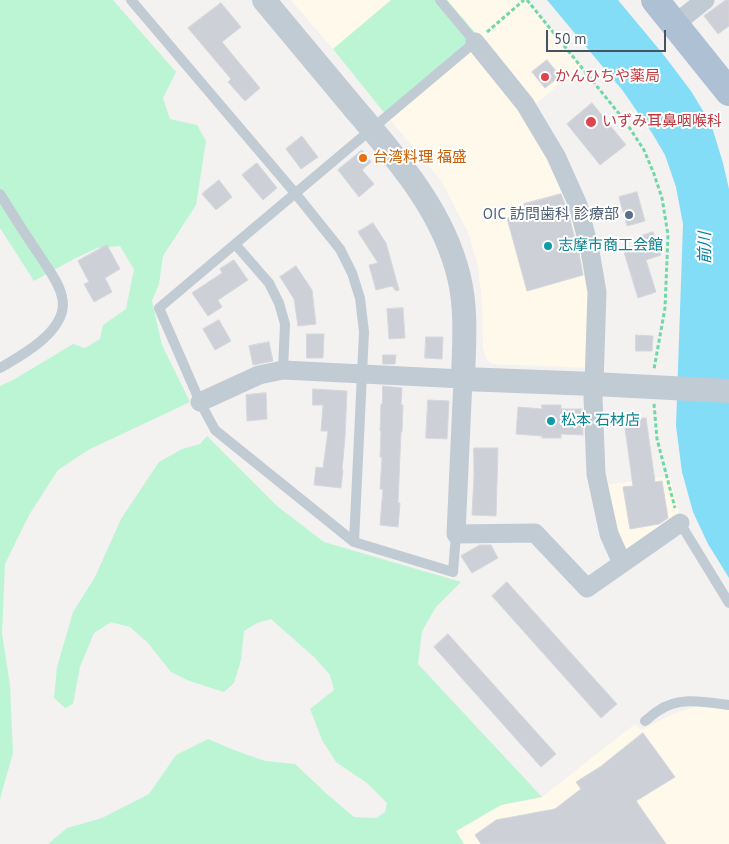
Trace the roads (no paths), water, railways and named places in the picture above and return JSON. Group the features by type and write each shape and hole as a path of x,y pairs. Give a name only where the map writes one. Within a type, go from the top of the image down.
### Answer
{"main road":[{"path":"655,0 729,92"}],"street":[{"path":"264,0 402,166 428,203 448,242 459,278 464,315 456,534 534,533 586,588 680,523"},
{"path":"675,24 706,0"},
{"path":"476,42 525,104 556,156 578,205 590,251 597,292 593,398 596,474 609,534 622,563"},
{"path":"200,402 259,375 283,370 729,391"}],"lane":[{"path":"131,0 295,193 340,249 352,273 360,298 364,332 354,542"},
{"path":"440,0 476,42 159,308 200,402 215,430 354,542 453,572 456,534"},
{"path":"0,194 56,281 63,305 56,324 48,335 23,355 0,368"},
{"path":"235,244 269,283 279,303 285,324 283,370"},
{"path":"680,523 729,603"},
{"path":"645,721 659,710 675,703 692,701 729,705"}],"water":[{"name":"前川","path":"547,0 618,0 691,91 711,124 729,189 729,578 708,544 693,512 682,472 676,426 683,224 676,187 665,155 652,133 623,91"}],"place":[{"name":"かんひちや薬局","path":"545,77"},
{"name":"いずみ耳鼻咽喉科","path":"591,122"},
{"name":"台湾料理 福盛","path":"363,158"},
{"name":"OIC 訪問歯科 診療部","path":"629,215"},
{"name":"志摩市商工会館","path":"548,246"},
{"name":"松本 石材店","path":"551,421"}]}
